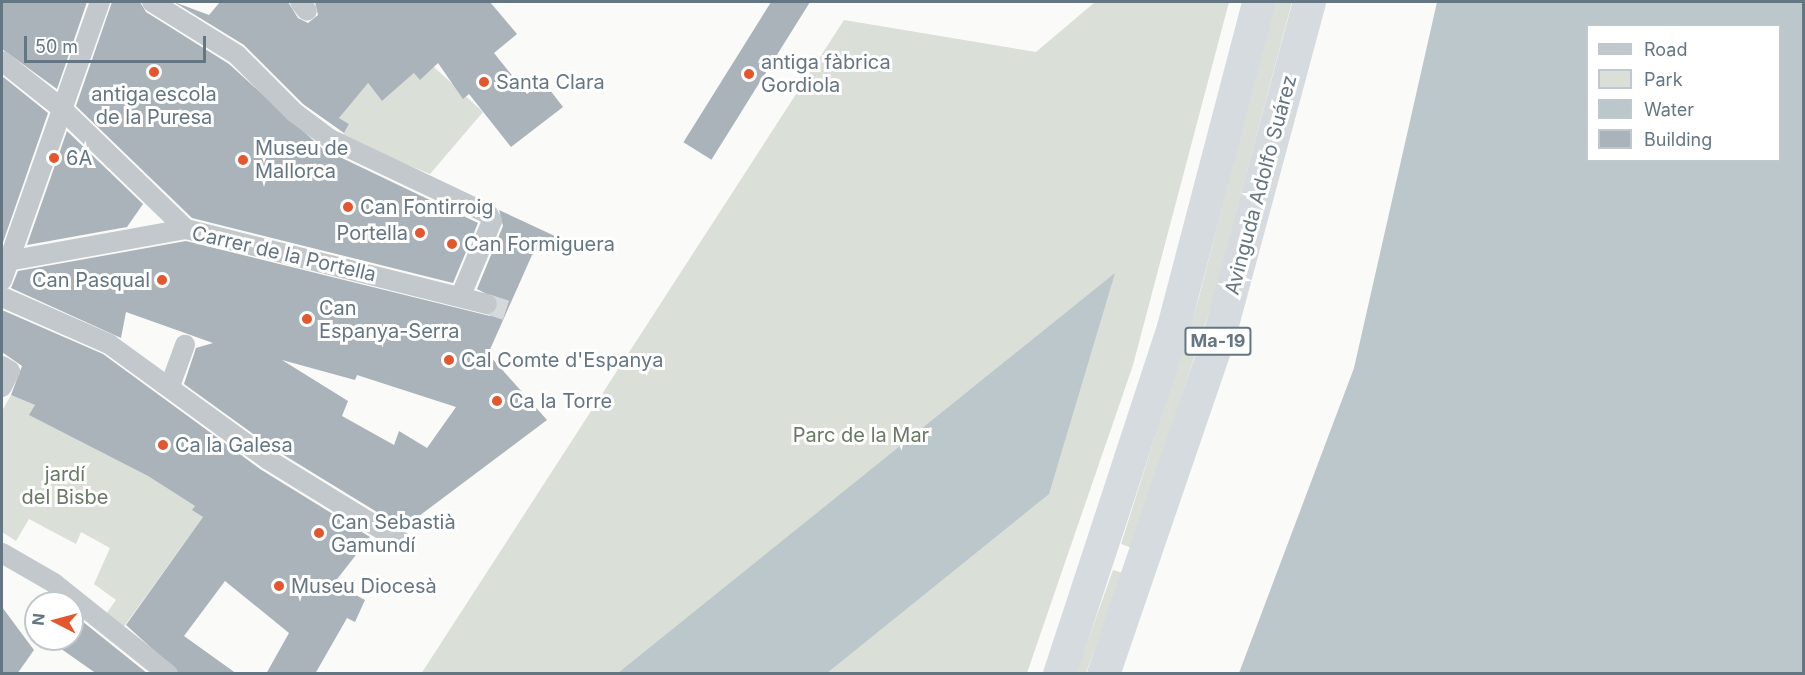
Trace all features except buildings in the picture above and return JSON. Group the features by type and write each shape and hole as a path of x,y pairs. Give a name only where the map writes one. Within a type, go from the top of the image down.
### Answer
{"highway":[{"name":"Ma-19","path":"1059,674 1173,327 1258,2"},
{"name":"Avinguda Adolfo Suárez","path":"1103,674 1218,339 1309,2"}],"street":[{"path":"3,275 100,2"},
{"path":"152,2 237,55 294,113 330,139 459,199 492,220 461,296"},
{"path":"2,61 61,108 186,229"},
{"name":"Carrer de la Portella","path":"3,275 186,229 487,304"},
{"path":"2,297 109,344 170,386 267,459 405,544"},
{"path":"170,386 185,345"},
{"path":"2,366 10,370 2,387"},
{"path":"2,553 54,583 168,674"}],"green space":[{"name":"Parc de la Mar","path":"1095,2 1229,2 1133,365 1027,673 421,674 844,20 1036,52"},
{"path":"1274,2 1292,2 1211,306 1132,548 1121,544 1198,301"},
{"path":"434,67 483,112 430,174 341,138 349,124 339,118 366,81 382,101 414,73"},
{"name":"jardí del Bisbe","path":"11,395 35,405 30,415 148,476 195,506 193,510 203,517 123,628 106,614 116,600 94,584 110,548 81,532 76,544 29,519 16,541 2,532 2,411"},
{"path":"1113,570 1123,573 1086,673 1076,674"}],"water":[{"path":"1437,2 1803,2 1803,673 1239,673 1354,368"},
{"path":"1115,273 1049,494 827,673 618,673"}],"tunnel":[{"path":"487,304 506,310"}],"place":[{"name":"antiga escola de la Puresa","path":"154,72"},
{"name":"antiga fàbrica Gordiola","path":"749,74"},
{"name":"Santa Clara","path":"484,82"},
{"name":"6A","path":"54,158"},
{"name":"Museu de Mallorca","path":"243,160"},
{"name":"Can Fontirroig","path":"348,207"},
{"name":"Portella","path":"420,233"},
{"name":"Can Formiguera","path":"452,244"},
{"name":"Can Pasqual","path":"162,280"},
{"name":"Can Espanya-Serra","path":"307,319"},
{"name":"Cal Comte d'Espanya","path":"449,360"},
{"name":"Ca la Torre","path":"497,401"},
{"name":"Ca la Galesa","path":"163,445"},
{"name":"Can Sebastià Gamundí","path":"319,533"},
{"name":"Museu Diocesà","path":"279,586"}]}
